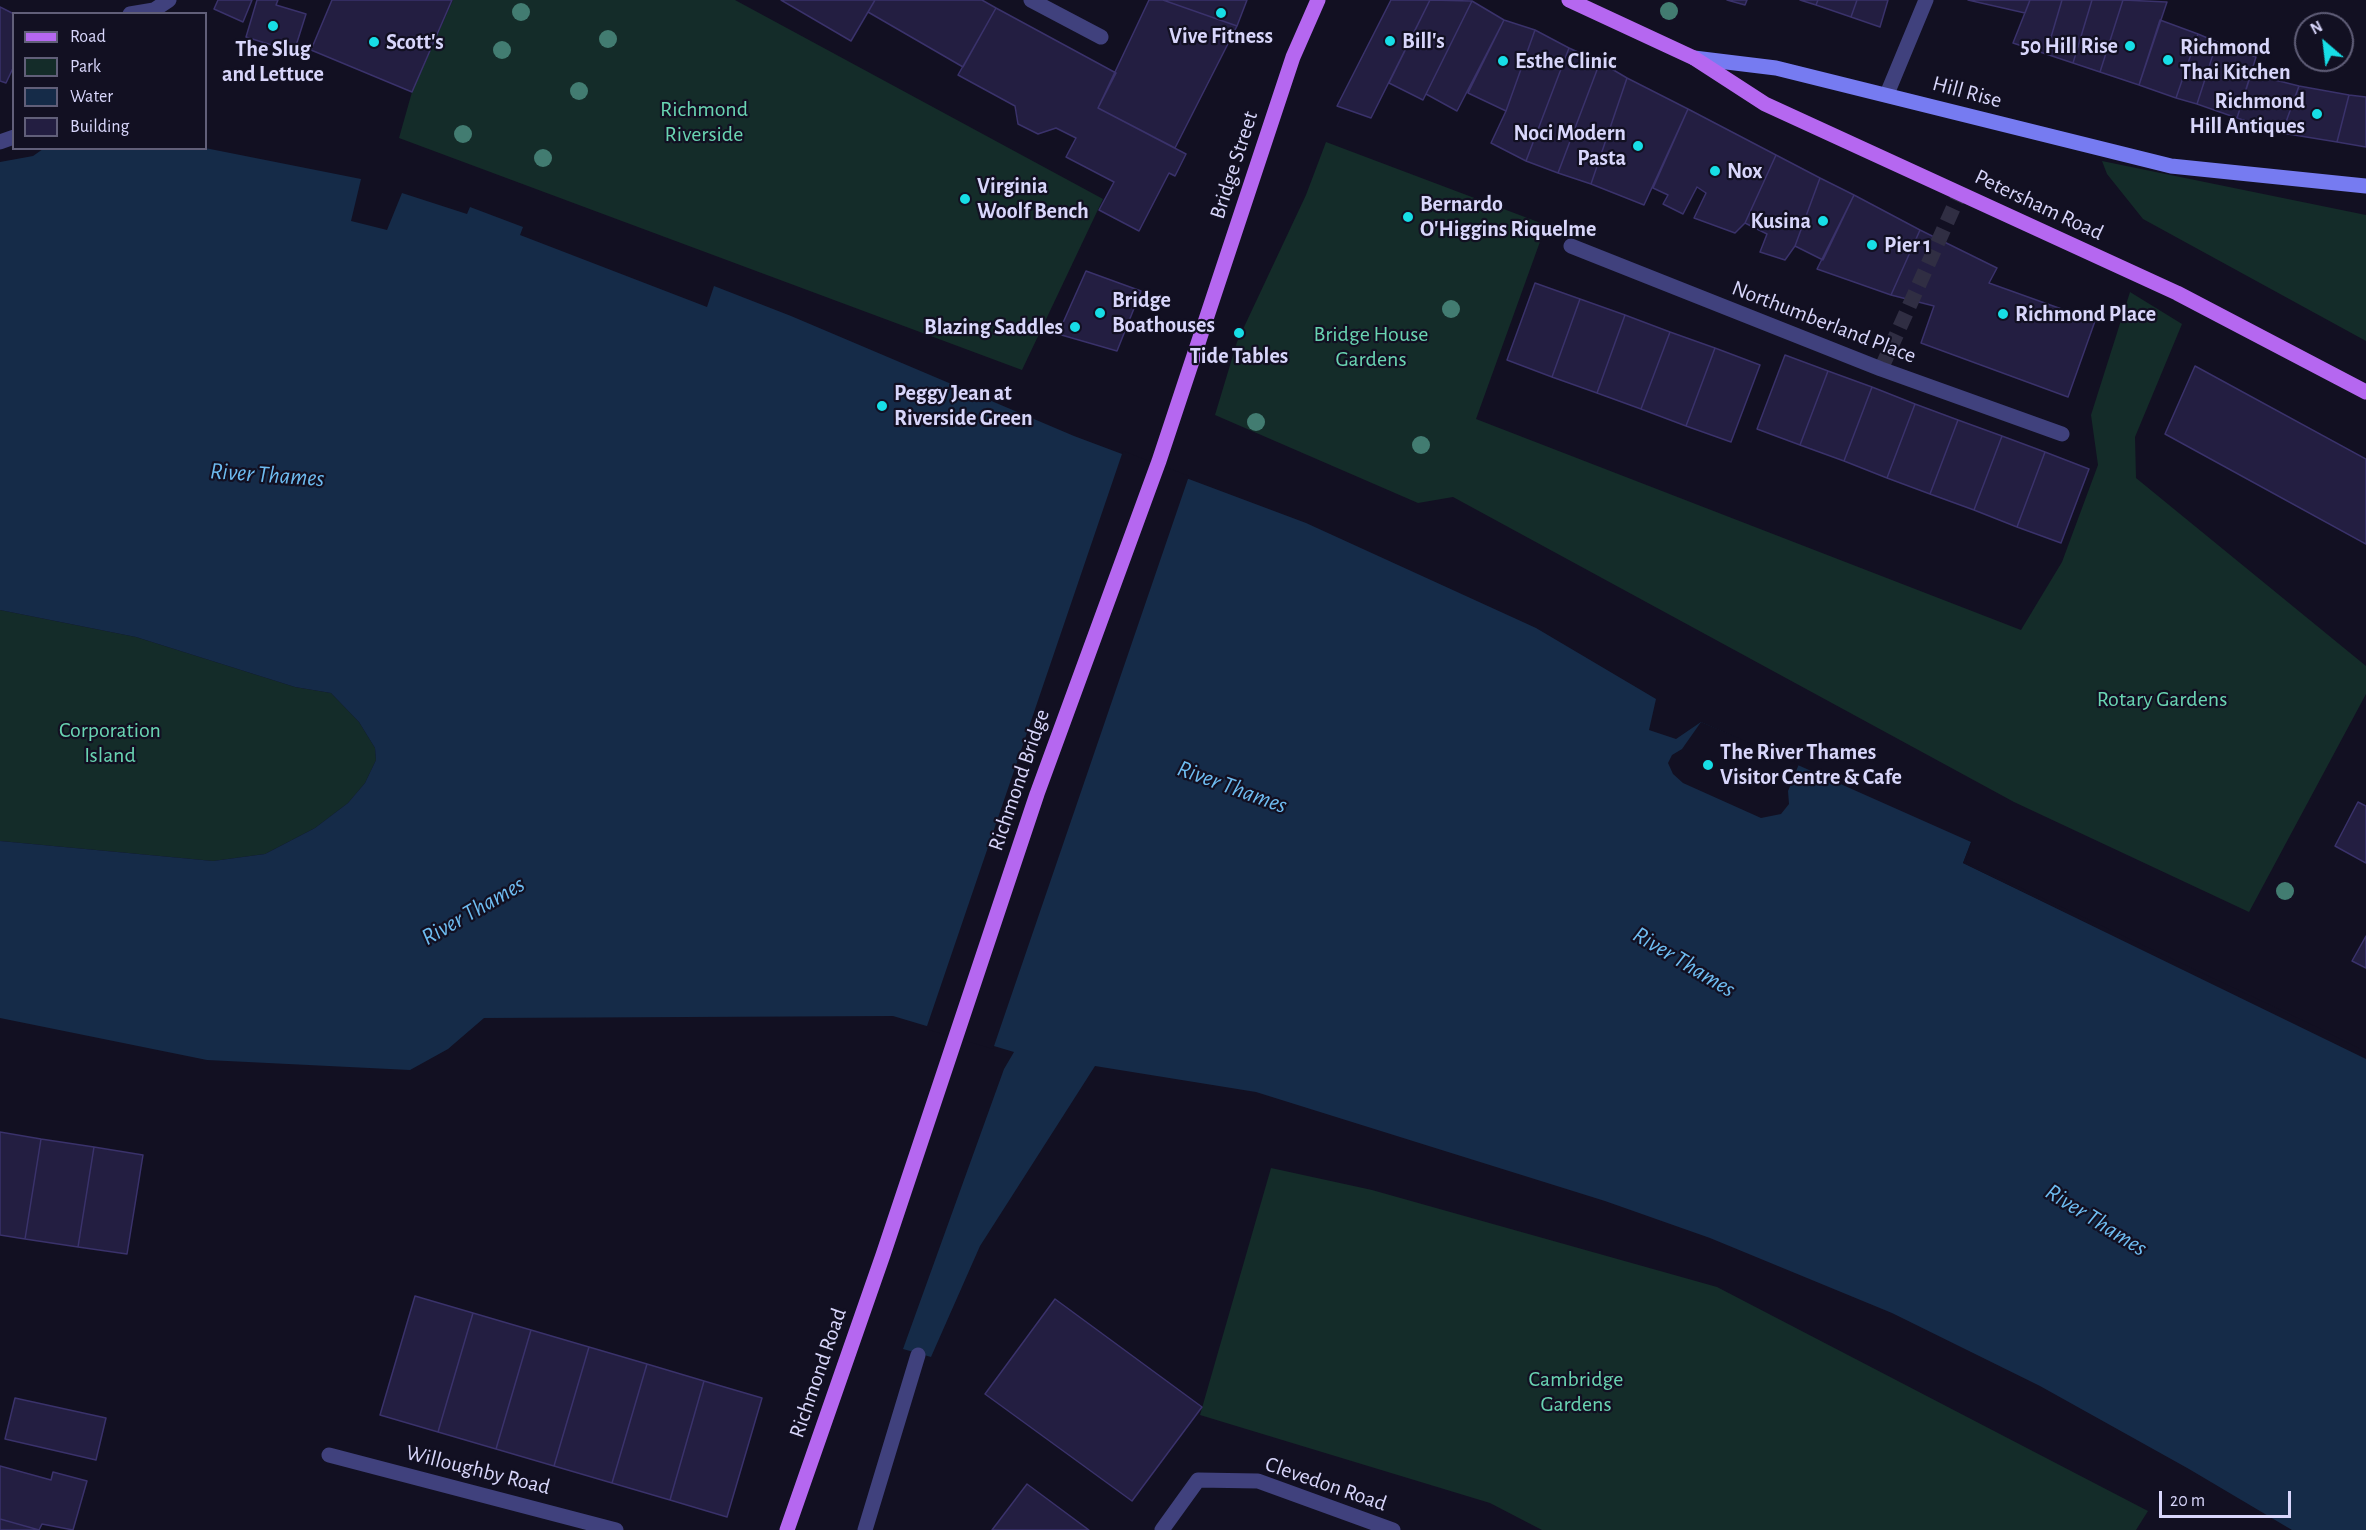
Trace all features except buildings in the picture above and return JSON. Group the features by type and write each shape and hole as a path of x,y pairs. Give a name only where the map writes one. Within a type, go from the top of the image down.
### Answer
{"main road":[{"name":"Bridge Street","path":"1197,346 1293,57 1318,0"},
{"name":"Hill Rise","path":"1569,0 1694,58 1776,68 2171,166 2366,186"},
{"name":"Petersham Road","path":"1694,58 1765,104 2177,292 2366,392"},
{"name":"Richmond Bridge","path":"890,1231 1037,794 1159,461 1197,346"},
{"name":"Richmond Road","path":"787,1530 890,1231"}],"street":[{"path":"142,12 154,10 169,0"},
{"path":"1031,0 1101,37"},
{"path":"1887,94 1926,0"},
{"name":"Northumberland Place","path":"1571,246 1881,369 2062,434"},
{"path":"864,1530 918,1354"},
{"name":"Willoughby Road","path":"329,1455 616,1530"},
{"name":"Clevedon Road","path":"1162,1530 1198,1480 1258,1481 1393,1530"}],"green space":[{"name":"Richmond Riverside","path":"453,0 735,0 1103,199 1022,370 399,138 412,92"},
{"name":"Rotary Gardens","path":"1326,142 1546,225 1476,419 2021,630 2062,562 2098,465 2091,415 2130,292 2182,324 2135,437 2136,478 2366,666 2366,694 2249,912 2014,802 1453,497 1418,503 1215,415 1237,342 1306,195"},
{"path":"2102,161 2366,215 2366,341 2143,219 2107,174"},
{"name":"Corporation Island","path":"0,610 136,637 295,687 331,693 359,722 375,748 376,760 365,783 348,803 315,828 265,854 213,861 0,841"},
{"name":"Cambridge Gardens","path":"1271,1168 1372,1190 1717,1287 2148,1511 2136,1530 1542,1530 1490,1503 1200,1415"}],"water":[{"name":"River Thames","path":"207,148 361,179 351,221 387,230 402,193 467,214 470,207 523,227 520,235 707,307 714,286 791,316 1074,436 1306,523 1536,628 1656,699 1649,730 1676,739 1701,722 1971,842 1963,863 2366,1056 2366,1530 2292,1530 2189,1469 2040,1386 1892,1313 1710,1238 1605,1201 1256,1092 1095,1066 980,1246 931,1357 903,1349 1004,1069 1014,1052 893,1016 484,1018 448,1049 410,1070 207,1060 0,1018 0,841 213,861 265,854 315,828 348,803 365,783 376,760 375,748 359,722 331,693 295,687 136,637 0,610 0,162 33,156 42,150"}],"pier":[{"path":"1123,451 1189,476 993,1049 926,1029"},
{"path":"1701,722 1799,764 1788,791 1789,804 1781,814 1761,818 1683,783 1673,774 1668,763 1672,755 1682,749"},
{"path":"1972,840 1966,862 2315,1026 2366,1052 2366,1059 1963,863"}],"tunnel":[{"path":"1881,369 1960,193"}],"place":[{"name":"Vive Fitness","path":"1221,13"},
{"name":"The Slug and Lettuce","path":"273,26"},
{"name":"Bill's","path":"1390,41"},
{"name":"Scott's","path":"374,42"},
{"name":"50 Hill Rise","path":"2130,46"},
{"name":"Richmond Thai Kitchen","path":"2168,60"},
{"name":"Esthe Clinic","path":"1503,61"},
{"name":"Richmond Hill Antiques","path":"2317,114"},
{"name":"Noci Modern Pasta","path":"1638,146"},
{"name":"Nox","path":"1715,171"},
{"name":"Virginia Woolf Bench","path":"965,199"},
{"name":"Bernardo O'Higgins Riquelme","path":"1408,217"},
{"name":"Kusina","path":"1823,221"},
{"name":"Pier 1","path":"1872,245"},
{"name":"Bridge Boathouses","path":"1100,313"},
{"name":"Richmond Place","path":"2003,314"},
{"name":"Blazing Saddles","path":"1075,327"},
{"name":"Tide Tables","path":"1239,333"},
{"name":"Peggy Jean at Riverside Green","path":"882,406"},
{"name":"The River Thames Visitor Centre & Cafe","path":"1708,765"}],"park label":[{"name":"Bridge House Gardens","path":"1371,346"}]}
